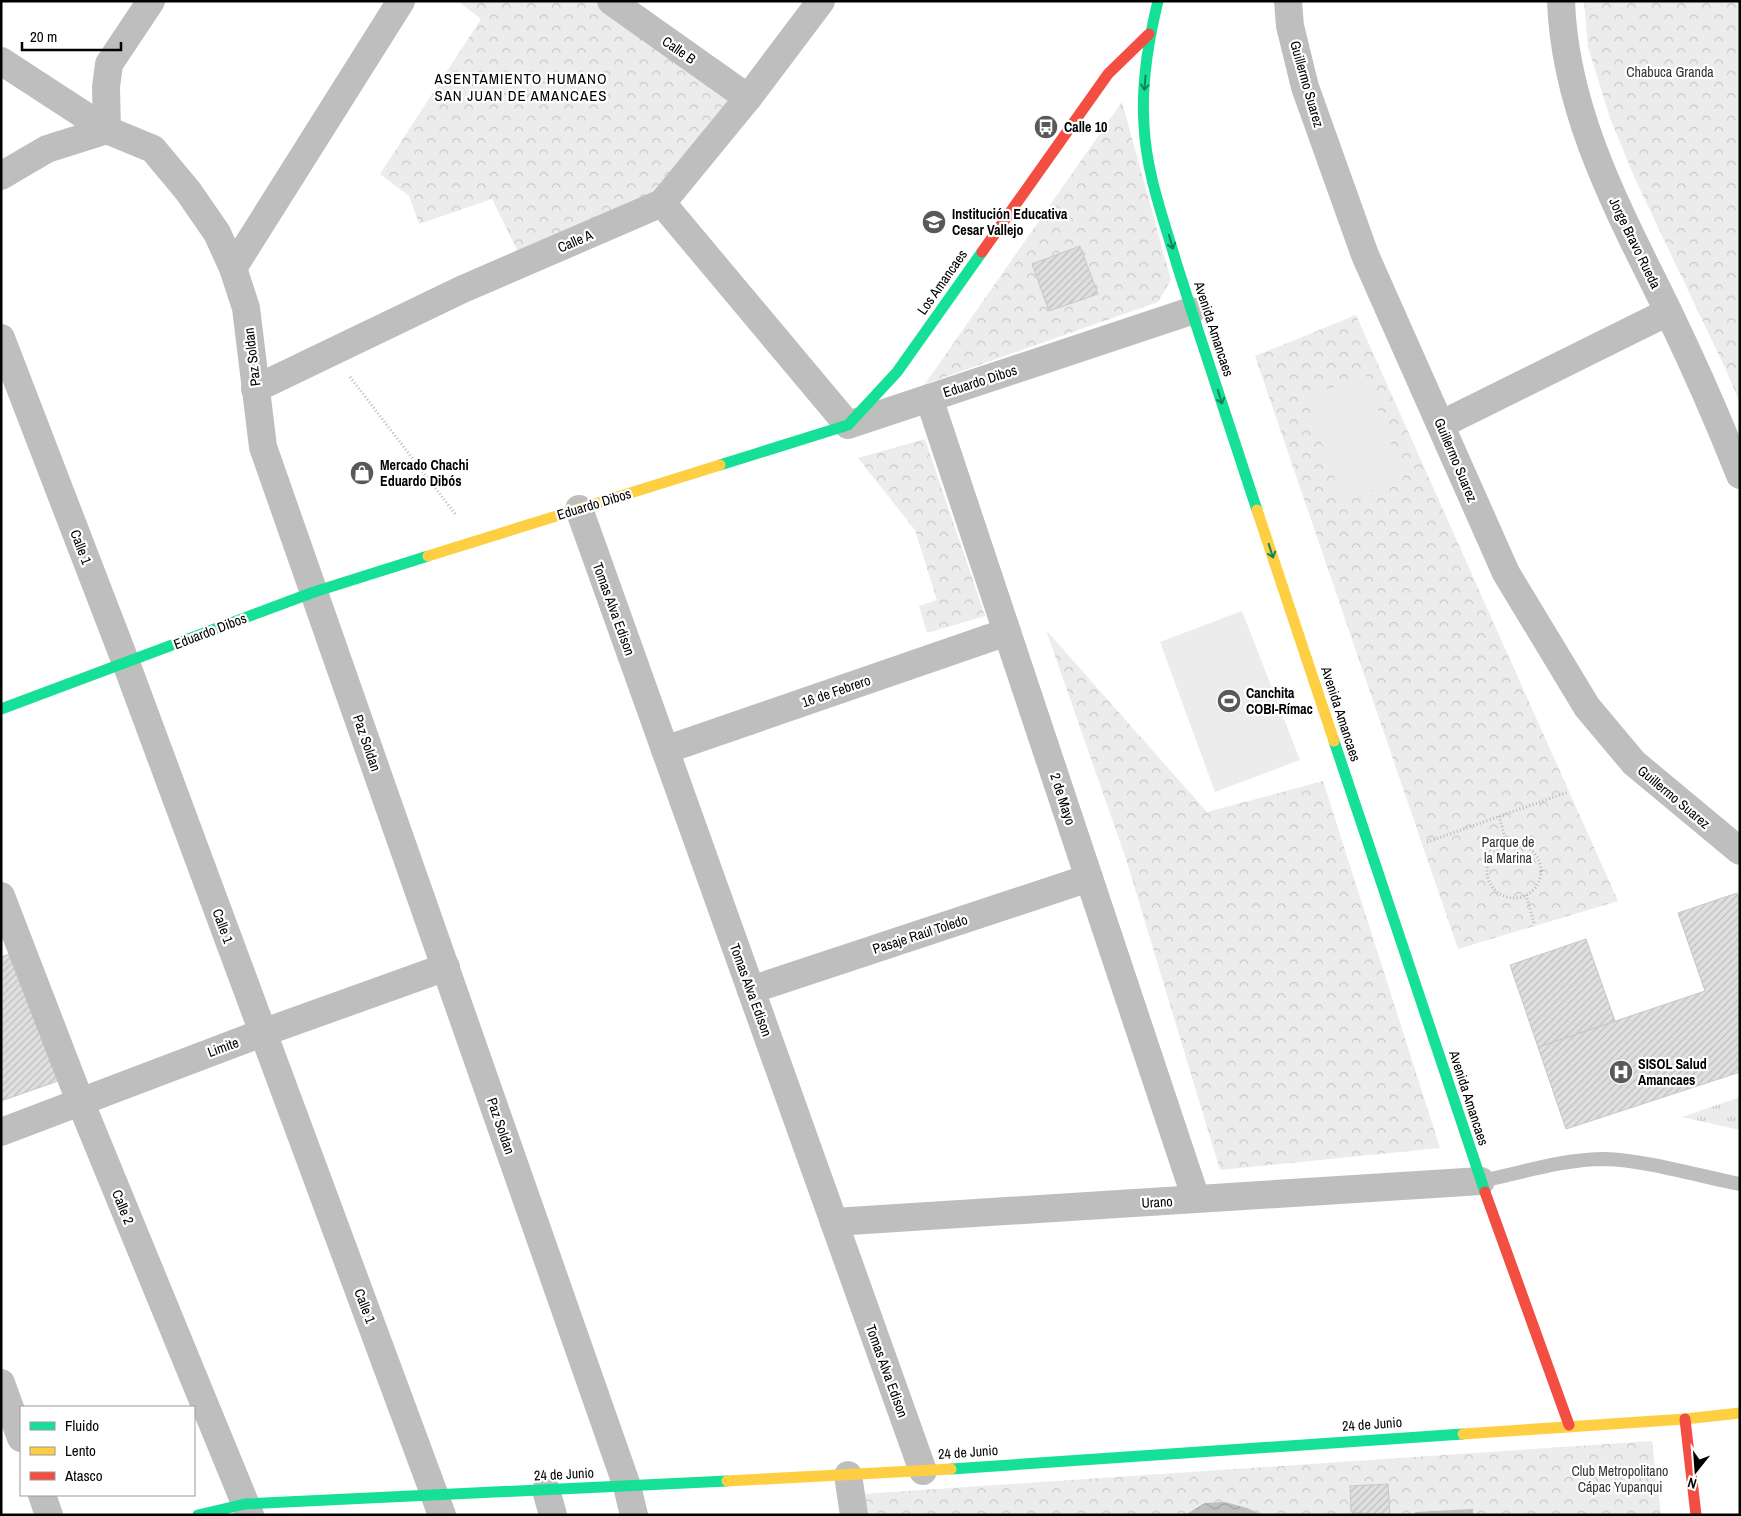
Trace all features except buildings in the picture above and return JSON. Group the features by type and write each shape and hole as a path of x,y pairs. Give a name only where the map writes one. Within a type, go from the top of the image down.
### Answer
{"street":[{"path":"1,176 47,149 107,130 106,87 110,64 151,1"},
{"path":"233,268 401,1"},
{"name":"Calle B","path":"611,1 748,98"},
{"name":"Calle A","path":"255,389 463,289 662,203 748,98 820,1"},
{"name":"Avenida Amancaes","path":"1158,1 1149,34 1143,113 1149,167 1192,312 1480,1181 1568,1425"},
{"name":"Guillermo Suarez","path":"1288,1 1290,26 1305,86 1330,162 1365,254 1442,424 1506,573 1587,707 1634,763 1740,851"},
{"name":"Jorge Bravo Rueda","path":"1561,1 1567,62 1593,154 1711,401 1740,475"},
{"name":"Los Amancaes","path":"848,425 896,372 1108,74 1149,34"},
{"name":"Paz Soldan","path":"1,61 107,130 153,149 188,191 217,233 233,268 246,308 263,447 627,1486 634,1515"},
{"path":"662,203 848,425"},
{"name":"Eduardo Dibos","path":"1,709 314,592 848,425 1192,312"},
{"path":"1442,424 1668,312"},
{"name":"Calle 1","path":"1,338 126,663 439,1505"},
{"name":"2 de Mayo","path":"930,398 1196,1199"},
{"name":"Tomas Alva Edison","path":"579,509 923,1471"},
{"name":"16 de Febrero","path":"665,750 1007,632"},
{"name":"Pasaje Raúl Toledo","path":"751,990 1089,878"},
{"name":"Calle 2","path":"1,896 9,943 80,1101 248,1510"},
{"name":"Limite","path":"1,1132 262,1033 446,967"},
{"name":"Urano","path":"834,1222 1480,1181"},
{"path":"1,1383 20,1435"},
{"name":"24 de Junio","path":"198,1515 248,1510 549,1503 627,1486 923,1471 1568,1425 1685,1419 1740,1413"},
{"path":"1685,1419 1696,1515"},
{"path":"848,1474 854,1515"},
{"path":"42,1496 50,1515"}],"lane":[{"path":"1480,1181 1563,1164 1605,1159 1740,1184"}],"path":[{"path":"332,352 476,542"},
{"path":"1427,842 1568,792"},
{"path":"1499,816 1507,845"},
{"path":"1517,844 1526,847 1539,860 1541,870 1540,882 1526,895 1509,898 1498,894 1490,884 1487,875 1487,865 1491,856 1498,849 1507,845 1517,844"},
{"path":"1526,895 1534,923"}],"green space":[{"path":"458,1 599,1 734,102 659,196 518,252 492,199 419,224 409,196 380,174 481,19"},
{"name":"Chabuca Granda","path":"1584,1 1740,1 1740,404 1727,372 1635,179 1610,118 1588,47"},
{"path":"1122,102 1171,280 1158,302 925,384"},
{"name":"Parque de la Marina","path":"1356,315 1618,901 1458,949 1255,356"},
{"path":"1366,376 1403,479 1343,501 1305,397"},
{"path":"925,439 985,616 927,633 919,606 937,600 915,530 858,458"},
{"name":"Canchita COBI-Rímac","path":"1242,611 1300,760 1215,792 1160,642"},
{"path":"1046,630 1207,812 1323,781 1440,1148 1220,1170 1126,859"},
{"path":"1740,1097 1740,1130 1682,1117"},
{"name":"Club Metropolitano Cápac Yupanqui","path":"1652,1441 1661,1515 866,1515 863,1494"}],"water":[{"path":"1225,1502 1247,1508 1262,1515 1185,1515 1205,1503"},
{"path":"1473,1509 1473,1515 1415,1515 1415,1512"}],"traffic: fast":[{"path":"1158,1 1148,47 1144,78 1143,109 1148,161 1156,196 1177,265 1257,510"},
{"path":"720,465 848,425 897,372 982,252"},
{"path":"1,709 314,592 428,556"},
{"path":"1334,741 1485,1192"},
{"path":"951,1469 1463,1434"},
{"path":"198,1515 245,1504 727,1481"}],"traffic: slow":[{"path":"428,556 720,465"},
{"path":"1257,510 1334,741"},
{"path":"1463,1434 1685,1419 1740,1413"},
{"path":"727,1481 951,1469"}],"traffic: jam":[{"path":"982,252 1108,74 1149,34"},
{"path":"1485,1192 1569,1425"},
{"path":"1685,1419 1696,1515"}],"place":[{"name":"Calle 10","path":"1046,127"},
{"name":"Institución Educativa Cesar Vallejo","path":"934,222"},
{"name":"Mercado Chachi Eduardo Dibós","path":"362,473"},
{"name":"Canchita COBI-Rímac","path":"1229,701"},
{"name":"SISOL Salud Amancaes","path":"1621,1072"}],"district":[{"name":"ASENTAMIENTO HUMANO SAN JUAN DE AMANCAES","path":"521,88"}]}
